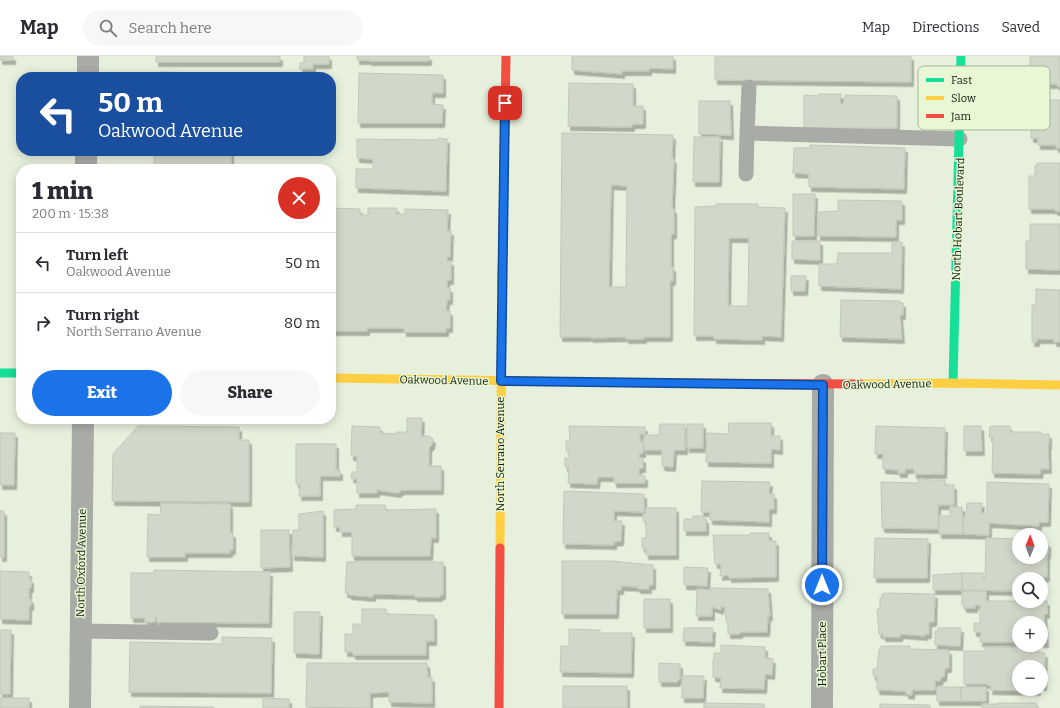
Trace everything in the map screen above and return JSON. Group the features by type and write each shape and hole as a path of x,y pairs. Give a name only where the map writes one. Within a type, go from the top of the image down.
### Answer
{"street":[{"path":"88,56 88,72"},
{"name":"North Serrano Avenue","path":"499,708 501,381 506,56"},
{"name":"North Hobart Boulevard","path":"953,383 960,130"},
{"path":"0,373 16,373"},
{"name":"Oakwood Avenue","path":"336,378 823,385 953,383 1060,385"},
{"name":"Hobart Place","path":"822,708 823,385"},
{"name":"North Oxford Avenue","path":"80,708 83,424"}],"lane":[{"path":"746,174 749,87"},
{"path":"747,132 960,139"},
{"path":"81,630 211,633"}],"building":[{"path":"0,56 13,56 13,60 0,60"},
{"path":"156,56 280,56 280,62 156,62"},
{"path":"304,56 329,56 329,64 313,64 313,69 300,69 300,63 304,63"},
{"path":"357,56 429,56 429,61 369,61 357,60"},
{"path":"572,56 673,56 673,69 649,68 649,71 622,71 622,74 572,70"},
{"path":"715,56 911,56 911,82 715,80"},
{"path":"1030,56 1060,56 1060,86 1057,86 1057,84 1050,84 1050,66 1030,66"},
{"path":"359,73 443,75 443,93 432,93 432,104 443,105 442,123 358,123"},
{"path":"569,83 633,84 633,106 643,106 643,124 632,124 632,127 568,126"},
{"path":"818,94 841,94 840,104 845,104 845,95 897,96 897,128 804,128 804,95 818,96"},
{"path":"1050,100 1060,100 1060,148 1056,148 1056,145 1038,145 1038,138 1031,138 1031,130 1050,130"},
{"path":"699,101 730,101 731,135 699,134"},
{"path":"562,133 673,135 672,159 674,159 672,208 674,209 674,234 671,235 671,267 673,267 673,281 670,281 670,337 626,339 626,337 560,337","holes":["611,185 627,186 626,287 609,287"]},
{"path":"694,137 720,137 719,182 693,182"},
{"path":"438,138 447,139 446,191 356,188 356,169 373,169 373,159 357,158 357,139 438,140"},
{"path":"810,145 905,148 904,189 809,187 809,174 793,173 794,148 810,148"},
{"path":"154,156 231,156 231,164 154,164"},
{"path":"1037,163 1060,163 1060,211 1055,211 1055,209 1029,209 1029,176 1035,176 1035,166 1037,166"},
{"path":"793,194 815,194 814,236 793,236"},
{"path":"838,200 902,201 902,220 896,220 896,237 818,236 818,212 838,211"},
{"path":"716,204 758,204 757,207 785,208 781,337 762,336 762,340 714,339 714,336 694,336 695,207 716,206","holes":["729,238 749,238 748,306 728,306"]},
{"path":"336,208 360,209 360,215 368,215 368,208 397,208 396,214 405,214 405,209 448,210 447,231 451,231 450,257 447,257 447,261 451,261 451,280 447,280 447,288 450,288 450,300 447,300 446,311 450,311 450,328 446,328 446,332 404,332 404,328 367,328 367,331 336,331"},
{"path":"1030,224 1060,224 1060,270 1026,269 1026,241 1030,241"},
{"path":"792,241 820,241 820,260 792,259"},
{"path":"892,242 902,242 901,289 819,286 819,264 837,264 838,253 892,253"},
{"path":"791,276 806,276 805,291 791,291"},
{"path":"1036,289 1060,290 1060,342 1054,342 1054,339 1037,339 1037,342 1032,342 1032,305 1036,305"},
{"path":"841,300 900,301 900,303 903,303 903,315 900,315 902,339 840,337"},
{"path":"407,418 422,418 421,436 429,436 433,439 432,445 429,448 429,466 441,466 441,490 402,490 398,493 377,490 377,493 357,493 357,479 351,478 352,472 357,472 357,456 351,456 352,426 380,427 380,433 396,434 396,432 407,432"},
{"path":"729,423 771,423 771,436 780,436 780,450 771,449 771,463 706,462 707,433 728,434"},
{"path":"660,424 685,424 685,450 674,450 673,467 662,466 662,450 644,450 644,435 659,435"},
{"path":"687,424 703,424 703,448 687,448"},
{"path":"138,426 239,427 239,440 249,440 249,502 112,501 113,454"},
{"path":"569,426 645,427 645,434 640,434 640,442 643,442 643,453 640,453 639,458 643,458 643,468 639,468 639,475 645,476 645,483 614,483 614,477 598,477 597,484 568,483 569,467 565,467 565,458 569,458 569,451 566,451 566,441 570,441"},
{"path":"876,426 945,428 944,474 914,474 914,469 905,469 905,473 898,473 898,470 883,469 883,454 875,454"},
{"path":"964,426 981,426 982,451 964,451"},
{"path":"1010,426 1010,432 1041,432 1041,434 1049,434 1049,469 1041,469 1040,474 992,473 993,437 989,437 990,427"},
{"path":"0,433 15,433 14,485 0,485"},
{"path":"296,444 336,444 336,470 340,470 340,476 320,476 320,496 299,496 300,484 296,484"},
{"path":"918,479 932,480 932,482 935,482 935,480 945,480 945,485 954,485 954,505 938,505 938,529 882,528 881,482 918,483"},
{"path":"702,481 770,482 769,494 774,494 774,509 769,509 769,522 710,520 710,512 701,512"},
{"path":"987,482 1049,484 1048,522 1039,522 1039,526 989,523 989,535 963,534 963,517 966,517 967,503 982,503 981,513 987,514"},
{"path":"564,491 644,494 644,512 614,511 614,521 622,521 621,541 614,542 614,545 563,544"},
{"path":"161,503 230,504 230,533 233,533 233,550 230,550 230,553 185,553 185,557 147,557 148,514 160,515"},
{"path":"356,505 385,505 386,510 436,509 436,538 431,538 430,556 352,556 352,532 340,532 340,527 334,527 334,510 356,509"},
{"path":"950,507 962,507 963,534 939,534 939,516 950,516"},
{"path":"646,508 676,508 676,555 646,555 646,548 642,548 642,538 646,538 646,521 643,521 643,514 646,514"},
{"path":"0,511 4,511 4,557 0,557"},
{"path":"323,511 323,557 292,556 293,530 299,530 299,514"},
{"path":"693,516 704,516 704,519 706,519 706,531 684,531 684,519 692,519"},
{"path":"261,530 289,530 290,567 261,568"},
{"path":"750,533 769,533 769,541 776,541 776,577 729,578 729,575 720,576 721,564 715,564 713,535 750,535"},
{"path":"875,538 928,539 927,578 874,578"},
{"path":"986,538 1012,539 1012,564 1047,564 1047,572 1012,572 1012,591 962,590 962,573 983,573 983,579 985,579"},
{"path":"562,561 611,561 653,565 653,585 649,585 649,589 621,586 621,590 617,590 616,614 562,614"},
{"path":"347,562 443,562 443,595 440,595 440,597 415,597 415,595 373,594 373,597 349,595 349,593 345,593"},
{"path":"684,567 708,568 707,586 684,585"},
{"path":"154,570 270,572 269,623 157,622 157,618 155,618 155,622 145,622 145,618 131,618 131,573 154,573"},
{"path":"0,571 29,572 31,588 29,588 29,599 31,599 31,606 29,606 29,620 0,619"},
{"path":"962,573 962,590 933,590 933,575"},
{"path":"711,588 768,589 770,616 768,616 767,632 740,632 740,634 728,634 728,623 726,622 725,607 721,607 721,610 712,607 712,616 696,616 697,589 711,590"},
{"path":"962,591 986,591 986,601 1012,601 1012,608 1047,608 1047,614 1044,614 1044,616 1012,616 1012,642 980,642 981,632 974,632 974,623 980,623 980,605 975,605 975,608 964,608 964,605 962,605"},
{"path":"882,594 935,594 934,622 929,622 929,634 925,634 925,636 901,634 900,637 883,637 883,634 879,634 877,610 880,608 880,598 882,598"},
{"path":"644,599 670,599 670,628 644,628"},
{"path":"362,609 386,609 386,614 434,615 434,641 426,641 426,655 353,655 353,652 345,652 345,634 353,634 353,624 362,624"},
{"path":"294,612 320,612 319,654 294,653"},
{"path":"684,628 713,628 712,642 683,641"},
{"path":"938,628 961,628 960,646 935,645 935,631 938,631"},
{"path":"569,629 600,630 600,633 632,633 631,673 560,672 561,646 569,646"},
{"path":"0,630 11,630 10,694 0,694"},
{"path":"222,637 272,638 271,693 129,692 130,642 222,644"},
{"path":"721,645 765,647 765,658 773,659 772,675 765,674 764,689 720,688 721,678 713,677 713,659 714,653 721,653"},
{"path":"881,646 910,646 910,649 949,650 949,668 945,668 944,677 941,677 940,681 935,681 935,690 912,690 912,695 906,694 906,691 877,690 877,676 873,676 873,669 877,669 879,649 881,649"},
{"path":"985,647 1012,648 1012,652 1045,653 1045,660 1012,660 1012,690 990,690 991,686 987,684 964,684 964,651 985,651"},
{"path":"307,663 427,663 428,678 432,677 432,703 389,702 389,692 370,693 370,708 306,707"},
{"path":"659,663 680,664 680,678 677,682 659,682"},
{"path":"682,676 704,676 703,698 682,698"},
{"path":"563,686 627,686 627,708 563,708"},
{"path":"937,687 961,687 961,701 937,701"},
{"path":"961,687 986,687 986,701 961,701"},
{"path":"0,698 29,698 29,708 0,708"},
{"path":"263,698 289,699 289,708 263,708"},
{"path":"704,703 764,704 764,708 704,708"},
{"path":"1036,703 1038,708 982,708 982,704"},
{"path":"880,704 930,705 930,708 880,708"},
{"path":"140,706 214,707 214,708 140,708"}],"traffic: fast":[{"path":"961,56 961,66"},
{"path":"953,383 959,130"},
{"path":"0,373 16,373"}],"traffic: slow":[{"path":"500,548 502,286"},
{"path":"336,378 657,383"},
{"path":"860,384 953,383 1060,385"}],"traffic: jam":[{"path":"502,286 506,56"},
{"path":"657,383 860,384"},
{"path":"499,708 500,548"}],"route":[{"path":"505,103 501,381 823,385 822,585"}]}
